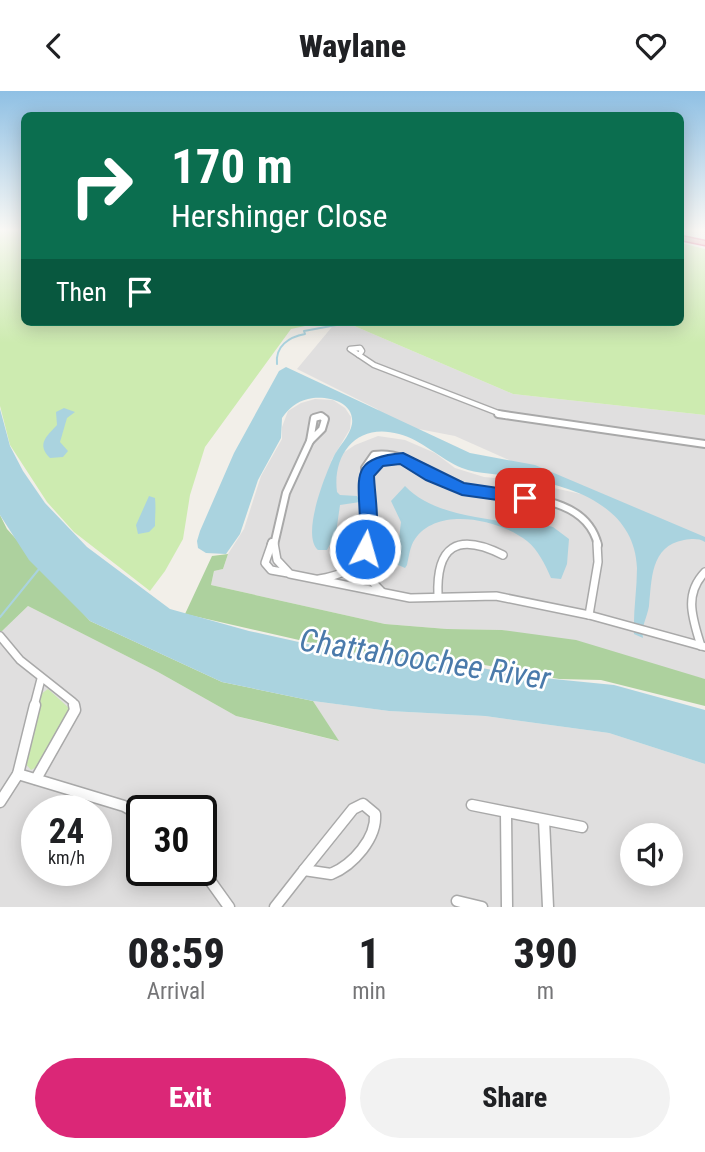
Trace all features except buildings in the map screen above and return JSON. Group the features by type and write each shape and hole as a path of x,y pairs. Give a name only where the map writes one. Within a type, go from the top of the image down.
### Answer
{"street":[{"path":"359,355 374,365 500,415 705,444"},
{"path":"290,574 277,560 275,538 286,493 310,440"},
{"path":"384,594 366,577 362,564 369,524 366,476 371,466 380,461 403,458 432,476 462,489 562,505 580,516 595,534 599,545 589,615"},
{"path":"275,538 265,563 271,570 410,599 496,596 589,615 703,647 690,595 695,581 705,572"},
{"path":"438,596 440,561 449,548 457,545 485,548 503,555"},
{"path":"310,579 340,575 359,561 365,549"},
{"path":"0,636 10,651 41,679 73,702 75,710 36,779"},
{"path":"0,802 18,774 41,679"},
{"path":"18,774 126,807"},
{"path":"275,907 304,870 353,809 363,804 374,814 376,824 372,832 342,869 333,874 319,875 304,870"},
{"path":"472,805 582,827"},
{"path":"506,813 507,907"},
{"path":"544,820 548,907"},
{"path":"214,886 229,907"},
{"path":"457,901 482,907"}],"shaded area":[{"path":"333,326 354,326 513,394 705,415 705,679 502,630 385,624 211,585 214,571 223,569 228,554 244,529 261,476 282,439 282,427 288,411 315,399 333,400 345,408 351,417 350,429 331,461 355,445 378,436 405,440 435,453 455,468 484,477 518,480 590,496 455,436 408,427 387,419 377,409 297,369"},
{"path":"28,606 158,672 236,716 338,741 313,701 389,711 485,716 609,733 705,764 705,907 0,907 0,633"}],"green space":[{"path":"0,267 21,267 21,326 305,326 291,329 205,447 190,495 183,539 150,591 74,532 47,502 10,445 0,406"},
{"path":"684,267 705,267 705,415 513,394 354,326 684,326"},
{"path":"0,515 7,529 90,621 222,682 313,701 339,741 236,716 158,672 28,606 0,633"},
{"path":"228,554 223,569 214,571 211,585 385,624 502,630 576,640 705,679 705,706 601,680 559,679 458,660 356,653 185,614 212,556"},
{"path":"48,689 70,709 40,765 31,770 25,763 41,694"}],"water":[{"path":"286,367 470,453 535,465 705,537 705,542 692,539 673,543 659,557 652,575 643,638 634,634 637,568 634,547 626,530 614,515 599,504 563,487 525,479 522,485 528,521 553,527 569,539 567,564 561,579 551,578 535,549 516,533 470,519 439,522 425,528 413,542 405,568 396,564 401,522 391,501 405,486 428,503 441,508 512,523 518,516 514,479 462,468 415,441 384,431 360,437 344,453 339,465 337,492 340,495 357,496 360,502 340,505 336,533 327,550 318,550 313,542 312,532 316,505 333,458 349,433 352,416 344,405 337,401 315,398 296,404 282,418 281,438 258,480 240,534 226,554 206,553 198,548 200,531 234,453 279,371"},
{"path":"64,408 75,412 67,418 60,442 68,451 63,457 50,458 44,448 44,440 57,425 56,412"},
{"path":"0,409 10,446 45,503 87,547 170,609 249,631 348,653 457,663 523,676 614,685 705,710 705,764 609,733 485,716 389,711 313,701 222,682 90,621 29,560 0,515"},
{"path":"149,496 155,498 155,526 149,532 138,534 136,525"}],"waterway":[{"path":"277,364 278,352 284,343 305,334 304,331 331,326"},
{"path":"0,617 39,569"}],"route":[{"path":"365,549 369,531 366,476 371,466 380,461 403,458 432,476 462,489 525,498"}],"water label":[{"name":"Chattahoochee River","path":"425,659"}]}
